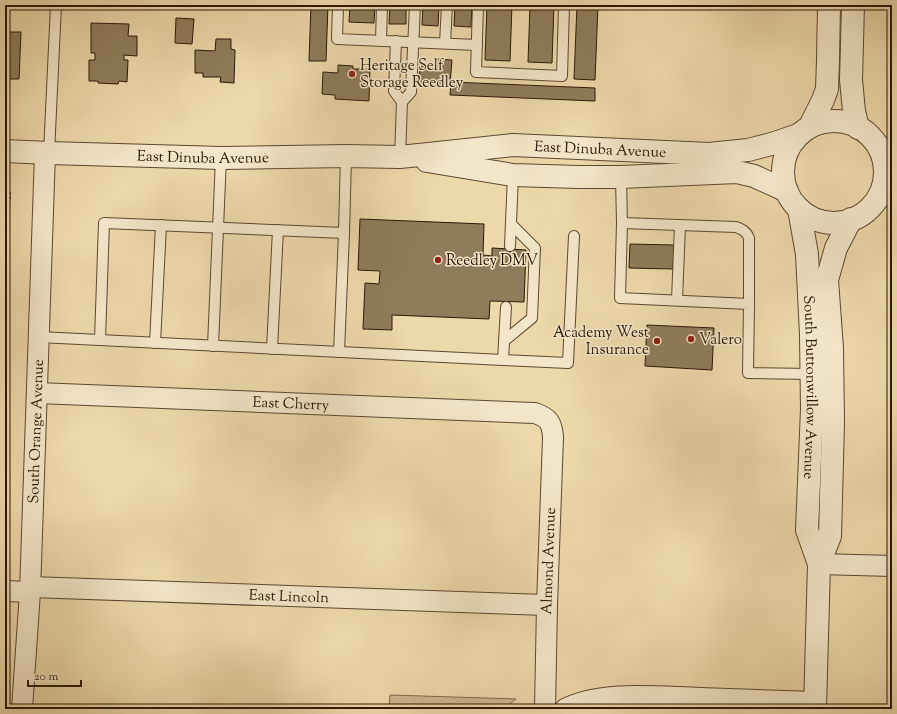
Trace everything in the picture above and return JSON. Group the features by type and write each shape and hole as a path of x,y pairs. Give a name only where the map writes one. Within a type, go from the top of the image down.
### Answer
{"street":[{"path":"804,131 827,121 840,121 852,124 872,138 886,153 883,158 884,179 882,189 870,207 855,218 843,222 827,222 808,215 799,209 787,194 782,173 786,152 804,131 823,100 827,88 829,5"},
{"path":"853,5 851,80 854,111 858,128"},
{"name":"East Dinuba Avenue","path":"5,151 221,158 346,156 400,157 513,145 709,154 748,150 804,131"},
{"name":"South Orange Avenue","path":"22,709 30,589 47,153"},
{"name":"East Dinuba Avenue","path":"400,157 513,175 621,177 737,172 754,176 787,191"},
{"path":"870,207 892,200"},
{"name":"South Buttonwillow Avenue","path":"799,209 807,254 812,374 807,530 819,564"},
{"name":"South Buttonwillow Avenue","path":"815,706 819,564 830,536 833,423 832,348 827,280 836,248 851,219"},
{"name":"East Cherry","path":"37,393 535,413 544,416"},
{"name":"Almond Avenue","path":"544,416 553,428 544,709"},
{"path":"819,564 892,566"},
{"name":"East Lincoln","path":"5,591 30,589 547,606"},
{"path":"565,709 572,705 597,698 636,696 815,706"}],"lane":[{"path":"47,153 56,5"},
{"path":"338,5 337,39 477,44"},
{"path":"381,41 382,5"},
{"path":"402,102 411,92 415,5"},
{"path":"446,43 447,5"},
{"path":"478,5 476,72 562,76 564,5"},
{"path":"396,41 394,91 402,102 400,157"},
{"path":"339,352 346,156"},
{"path":"213,346 221,158"},
{"path":"510,246 513,175"},
{"path":"621,177 622,223 620,298 749,304"},
{"path":"100,340 104,223 344,233"},
{"path":"622,223 736,227 743,230 749,238 748,373 812,374"},
{"path":"504,341 532,318 535,248 511,224"},
{"path":"155,343 160,225"},
{"path":"677,300 680,225"},
{"path":"272,349 278,230"},
{"path":"39,337 568,363 574,236"},
{"path":"504,360 506,307"}],"path":[{"path":"5,189 8,190 10,194 8,212"},
{"path":"5,256 7,252 8,233"}],"shaded area":[{"path":"390,695 516,699 503,709 389,709"}],"building":[{"path":"311,5 328,5 326,61 309,61"},
{"path":"350,5 375,5 374,23 349,22"},
{"path":"390,5 406,5 406,24 389,24"},
{"path":"423,5 439,5 438,26 422,25"},
{"path":"455,5 472,5 471,27 454,26"},
{"path":"487,5 512,5 510,61 485,60"},
{"path":"530,5 554,5 552,63 528,62"},
{"path":"577,5 598,5 595,80 574,79"},
{"path":"176,18 194,19 192,44 175,43"},
{"path":"91,23 129,24 128,36 137,36 137,56 124,55 124,60 128,60 127,82 119,81 118,84 89,81 89,60 95,60 95,53 91,53"},
{"path":"5,32 21,32 19,79 5,79"},
{"path":"216,39 231,39 231,49 235,50 234,83 220,82 221,77 203,77 203,73 195,73 195,50 215,51"},
{"path":"436,59 452,60 450,84 419,83 420,66 436,67"},
{"path":"338,65 353,66 353,69 370,69 369,101 335,99 335,95 322,94 323,72 338,73"},
{"path":"451,82 595,88 595,101 450,95"},
{"path":"5,205 8,205 7,238 5,238"},
{"path":"360,219 484,224 483,255 492,256 492,248 526,250 524,302 490,301 489,319 392,315 392,330 363,329 365,283 379,284 380,271 358,270"},
{"path":"630,244 674,245 673,269 629,268"},
{"path":"647,325 714,328 712,370 645,366"}],"place":[{"name":"Heritage Self Storage Reedley","path":"352,74"},
{"name":"Reedley DMV","path":"438,260"},
{"name":"Valero","path":"691,339"},
{"name":"Academy West Insurance","path":"657,341"}]}
